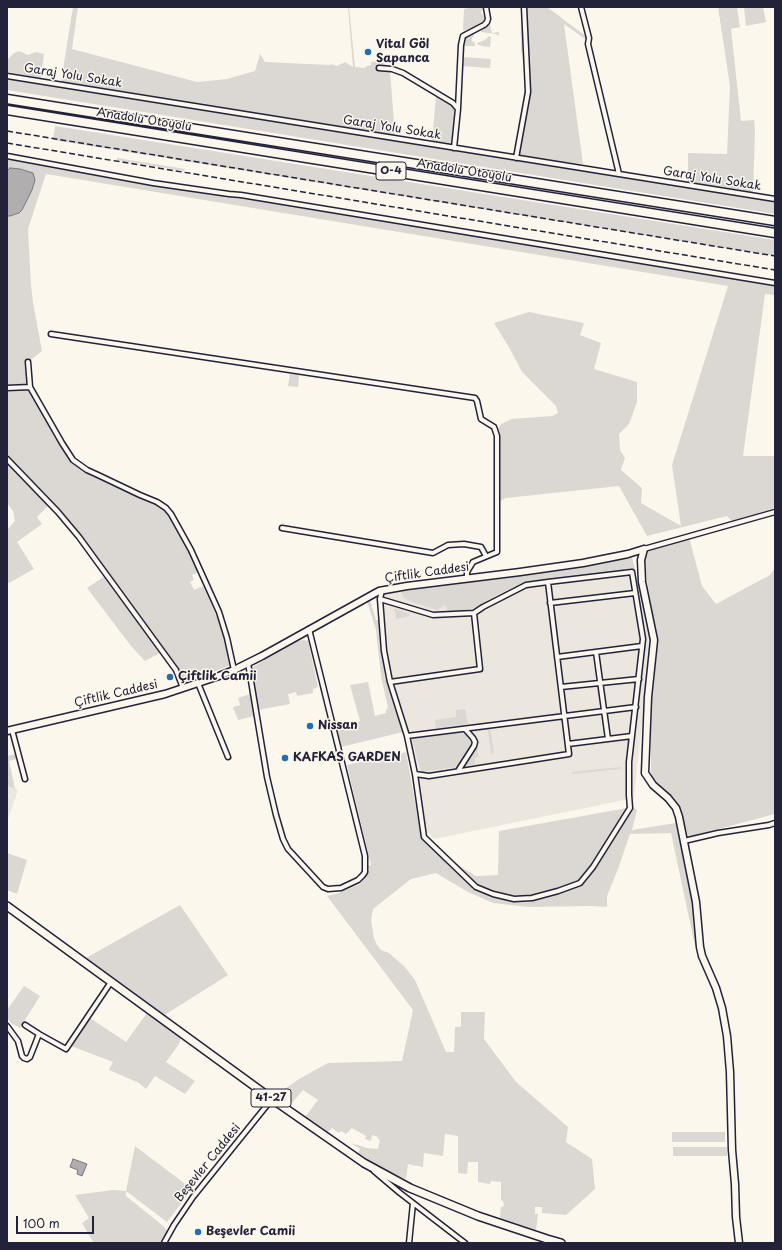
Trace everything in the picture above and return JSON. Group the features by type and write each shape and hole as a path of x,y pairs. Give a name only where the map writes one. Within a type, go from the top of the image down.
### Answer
{"highway":[{"name":"Anadolu Otoyolu","path":"7,99 775,221"},
{"name":"Anadolu Otoyolu","path":"7,110 775,233"}],"main road":[{"name":"41-27","path":"7,906 272,1099 364,1163 410,1188 478,1216 561,1243"}],"street":[{"path":"454,148 463,36 487,22 486,7"},
{"path":"516,158 528,92 524,7"},
{"path":"581,7 588,44 619,174"},
{"path":"379,68 392,69 403,74 453,103 458,109"},
{"name":"Garaj Yolu Sokak","path":"7,76 775,199"},
{"path":"7,156 153,183 241,195 775,283"},
{"path":"51,334 475,398 481,419 494,427 497,436 496,552 473,562 467,572 467,579"},
{"path":"28,362 30,387 73,460 92,473 157,502 166,508 171,514 190,550 219,612 228,638 234,670"},
{"path":"7,388 30,387"},
{"path":"7,459 58,512 79,537 176,670 183,688"},
{"name":"Çiftlik Caddesi","path":"10,730 158,695 234,670 382,590 583,563 628,554 775,512"},
{"path":"282,528 433,553 448,545 464,544 481,547 486,556"},
{"path":"644,549 641,560 642,582 654,640 648,697 645,773 653,784 676,808 680,817 696,902 700,947 702,956 720,1001 727,1036 730,1072 736,1217 739,1243"},
{"path":"380,599 433,615 474,613 526,585 632,572 643,640 629,762 630,808 593,867 580,883 532,898 514,899 493,894 476,887 424,837 415,774 407,736 390,682 384,651 380,599 382,590"},
{"path":"415,774 429,776 569,754 548,582"},
{"path":"550,603 635,592"},
{"path":"390,682 480,669 474,613"},
{"path":"248,663 267,777 283,839 288,849 323,887 328,889 341,888 358,880 363,875 365,866 364,856 309,629"},
{"path":"557,657 642,646"},
{"path":"596,652 608,739"},
{"path":"561,687 639,679"},
{"path":"198,683 228,757"},
{"path":"407,736 636,707"},
{"path":"458,771 475,742 474,738 466,729"},
{"path":"10,730 25,779"},
{"path":"568,744 632,736"},
{"path":"684,841 718,833 775,823"},
{"path":"25,1025 66,1049 111,982"},
{"path":"7,1026 18,1041 22,1056 27,1059 30,1057 39,1034"},
{"name":"Beşevler Caddesi","path":"164,1243 193,1197 272,1099"},
{"path":"364,1163 412,1203 465,1243"},
{"path":"409,1243 412,1203"}],"shaded area":[{"path":"73,7 78,7 72,49 197,82 227,79 255,71 260,54 265,62 331,64 337,66 345,62 353,67 349,7 355,67 365,68 371,65 371,62 379,61 384,63 390,70 395,136 63,83 61,82"},
{"path":"474,7 484,8 481,12 485,19 477,25 464,31 464,9"},
{"path":"521,7 547,7 587,37 585,39 564,24 583,164 516,155 526,82 521,49"},
{"path":"718,7 737,7 740,27 731,29 741,121 754,120 753,193 688,183 688,153 727,154 730,86"},
{"path":"744,7 763,7 766,22 746,26"},
{"path":"490,24 492,33 499,32 499,36 496,34 481,32 481,28"},
{"path":"470,34 474,34 472,41 475,43 475,46 464,46 465,38"},
{"path":"489,36 491,37 490,47 478,45 477,43 485,40"},
{"path":"19,51 28,55 36,52 44,54 41,78 7,72 7,60 14,53"},
{"path":"464,57 491,59 490,68 461,66"},
{"path":"393,70 451,102 456,112 453,143 450,145 432,142 436,96"},
{"path":"7,78 775,201 775,214 7,90"},
{"path":"55,126 775,240 775,256 53,140"},
{"path":"7,158 775,286 775,295 765,294 743,456 775,456 775,508 732,521 727,516 647,536 619,486 506,498 500,501 495,500 495,433 501,424 512,419 552,416 558,413 556,406 522,372 494,323 529,312 584,323 580,335 601,343 594,369 637,382 637,402 629,424 619,434 620,450 625,458 621,470 642,488 641,503 681,526 672,465 728,286 46,174 28,229 33,303 42,351 28,362 30,387 7,388 7,216 15,215 22,210 34,185 34,176 32,173 20,169 13,168 7,171"},
{"path":"117,158 185,169 184,171 117,160"},
{"path":"10,168 33,173 35,180 32,190 22,210 19,213 7,216 7,171"},
{"path":"290,374 299,375 298,387 288,386"},
{"path":"26,390 33,395 64,451 71,460 156,503 168,513 199,572 192,575 194,580 190,582 194,590 203,586 220,622 224,632 231,665 184,683 178,668 84,539 60,509 7,454 7,391"},
{"path":"7,463 49,505 37,517 42,524 17,542 34,569 7,584 7,527 8,529 15,521 13,511 7,503"},
{"path":"689,537 702,586 716,604 770,575 775,568 775,814 692,836 688,836 686,834 678,807 653,782 651,771 651,709 656,636 644,561 646,554 650,550"},
{"path":"632,558 651,641 634,798 434,839 426,830 419,771 394,695 384,633 381,601 383,593"},
{"path":"632,558 635,569 525,582 498,594 475,608 448,612 445,605 437,610 409,601 403,597 400,588"},
{"path":"105,576 160,653 145,661 131,646 87,588"},
{"path":"370,600 376,620 381,620 379,630 385,677 403,732 341,747 337,727 360,721 350,685 368,682 375,716 386,713 388,708 381,676 376,630 367,601"},
{"path":"394,608 410,614 409,616 396,619"},
{"path":"298,641 308,641 318,687 313,689 313,693 297,696 296,692 288,694 290,704 258,710 251,668"},
{"path":"250,694 254,716 238,720 233,707 240,705 238,698"},
{"path":"465,709 468,724 436,728 435,720 456,717 456,710"},
{"path":"490,727 494,754 491,754 488,730 471,732 470,730"},
{"path":"462,732 471,738 472,743 464,759 457,767 421,772 412,739"},
{"path":"476,747 479,757 475,758 475,764 464,766"},
{"path":"406,752 420,830 425,840 461,867 476,876 498,875 499,831 633,807 637,810 632,830 676,823 694,907 697,946 695,946 671,833 630,834 607,896 607,907 528,907 493,903 468,892 436,873 411,879 373,909 371,920 374,938 377,945 381,950 389,953 405,967 415,980 446,1052 454,1052 455,1027 461,1027 461,1012 485,1012 484,1039 516,1082 568,1127 566,1142 592,1159 595,1189 566,1215 542,1213 542,1207 535,1207 535,1214 538,1214 536,1230 500,1218 501,1207 504,1206 503,1201 501,1200 501,1182 491,1181 490,1184 478,1182 478,1162 468,1162 467,1174 458,1173 458,1136 445,1134 443,1156 424,1153 423,1167 408,1164 406,1179 380,1168 358,1153 360,1149 351,1143 367,1148 378,1149 380,1140 378,1137 372,1135 371,1141 365,1139 366,1136 352,1128 346,1134 341,1131 339,1133 332,1128 326,1134 305,1117 318,1100 303,1090 292,1103 279,1094 299,1079 328,1063 402,1061 413,1010 327,896 339,893 360,884 369,870 368,866 371,865 347,765"},
{"path":"16,754 17,759 9,761 15,789 7,786 7,756"},
{"path":"621,767 621,769 572,774 572,772"},
{"path":"7,786 18,790 7,822"},
{"path":"7,853 27,860 17,894 7,890"},
{"path":"180,905 228,975 163,1016 86,958"},
{"path":"24,986 40,996 20,1028 11,1023 7,1018 7,1010"},
{"path":"147,1013 181,1037 179,1044 166,1062 195,1081 185,1094 155,1076 146,1089 139,1083 109,1070 113,1062 71,1046 90,1018 126,1042"},
{"path":"672,1132 725,1132 725,1142 672,1142"},
{"path":"135,1146 192,1189 167,1222 126,1191"},
{"path":"673,1147 727,1147 727,1156 673,1156"},
{"path":"73,1159 87,1164 82,1176 77,1174 78,1170 70,1167"},
{"path":"113,1190 126,1191 126,1196 168,1231 160,1243 94,1243 82,1223 89,1218 75,1195"}],"railway":[{"path":"7,131 775,256"},
{"path":"7,143 775,270"}],"place":[{"name":"Vital Göl Sapanca","path":"368,52"},
{"name":"Çiftlik Camii","path":"170,677"},
{"name":"Nissan","path":"310,726"},
{"name":"KAFKAS GARDEN","path":"285,758"},
{"name":"Beşevler Camii","path":"198,1232"}]}
